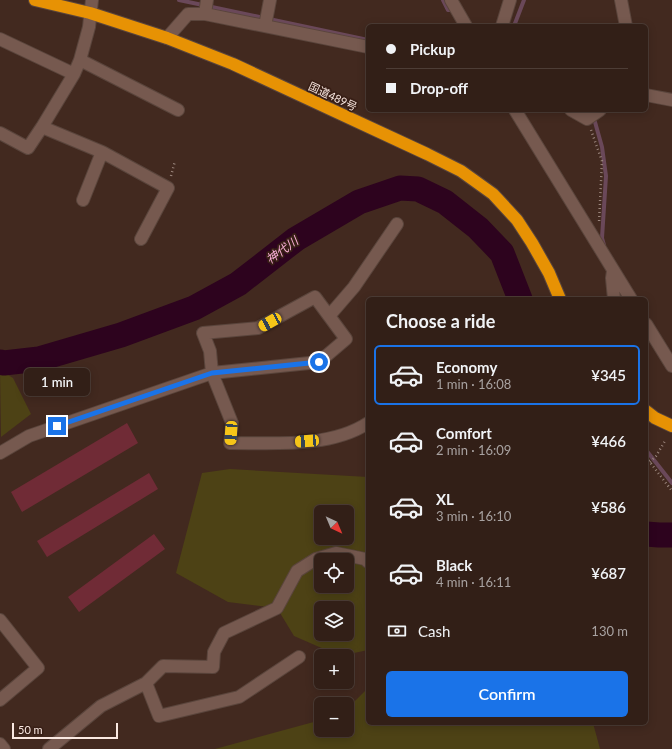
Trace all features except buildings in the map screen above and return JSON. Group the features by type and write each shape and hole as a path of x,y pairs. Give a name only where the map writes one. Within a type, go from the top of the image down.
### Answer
{"highway":[{"name":"国道489号","path":"35,0 90,13 167,38 233,64 461,171 492,194 517,220 549,273 559,297"},
{"path":"648,413 655,418 672,426"}],"street":[{"path":"0,133 28,148 74,74 80,60 89,27 92,0"},
{"path":"205,14 207,0"},
{"path":"265,26 270,0"},
{"path":"451,0 465,24"},
{"path":"503,24 510,0"},
{"path":"621,0 626,24"},
{"path":"167,38 188,14 205,14 366,47"},
{"path":"0,39 74,74"},
{"path":"80,60 178,110"},
{"path":"648,95 672,100"},
{"path":"516,112 630,297"},
{"path":"575,112 587,118 597,112"},
{"path":"42,127 102,152 168,188 141,239"},
{"path":"84,200 102,152"},
{"path":"329,316 354,287 397,224"},
{"path":"613,270 612,278 614,297"},
{"path":"0,453 28,436 212,373 319,362 346,339 315,297 258,328 203,333 210,351 212,373 232,423 230,443 283,443 319,440 336,437 366,424"},
{"path":"648,327 672,366"},
{"path":"49,749 101,706 146,683 163,666 213,667 214,652 224,633 277,608 297,571 316,559 336,553 366,560"},
{"path":"0,620 38,668 0,700"},
{"path":"146,683 159,716 239,697 299,656"},
{"path":"0,744 4,749"}],"path":[{"path":"587,118 602,161 601,206 597,244"},
{"path":"651,462 665,441"},
{"path":"648,459 672,491"}],"shaded area":[{"path":"0,370 13,378 31,414 1,437"},
{"path":"230,469 366,477 366,650 354,653 354,649 324,649 294,636 277,608 228,602 176,573 202,473"},
{"path":"366,690 366,725 594,725 600,749 215,749 314,722 314,737 354,737 354,702"}],"waterway":[{"path":"179,0 366,40"},
{"path":"443,0 448,10 453,10"},
{"path":"515,24 524,0"},
{"path":"590,118 595,122 602,147 606,176 602,238 604,245"},
{"name":"神代川","path":"0,362 4,363 39,359 121,335 194,308 238,284 296,239 359,202 400,188 418,189 445,202 478,228 502,253 519,297"},
{"path":"648,453 672,483"},
{"name":"神代川","path":"648,534 672,535"}],"route":[{"path":"57,426 212,373 319,362"}]}
